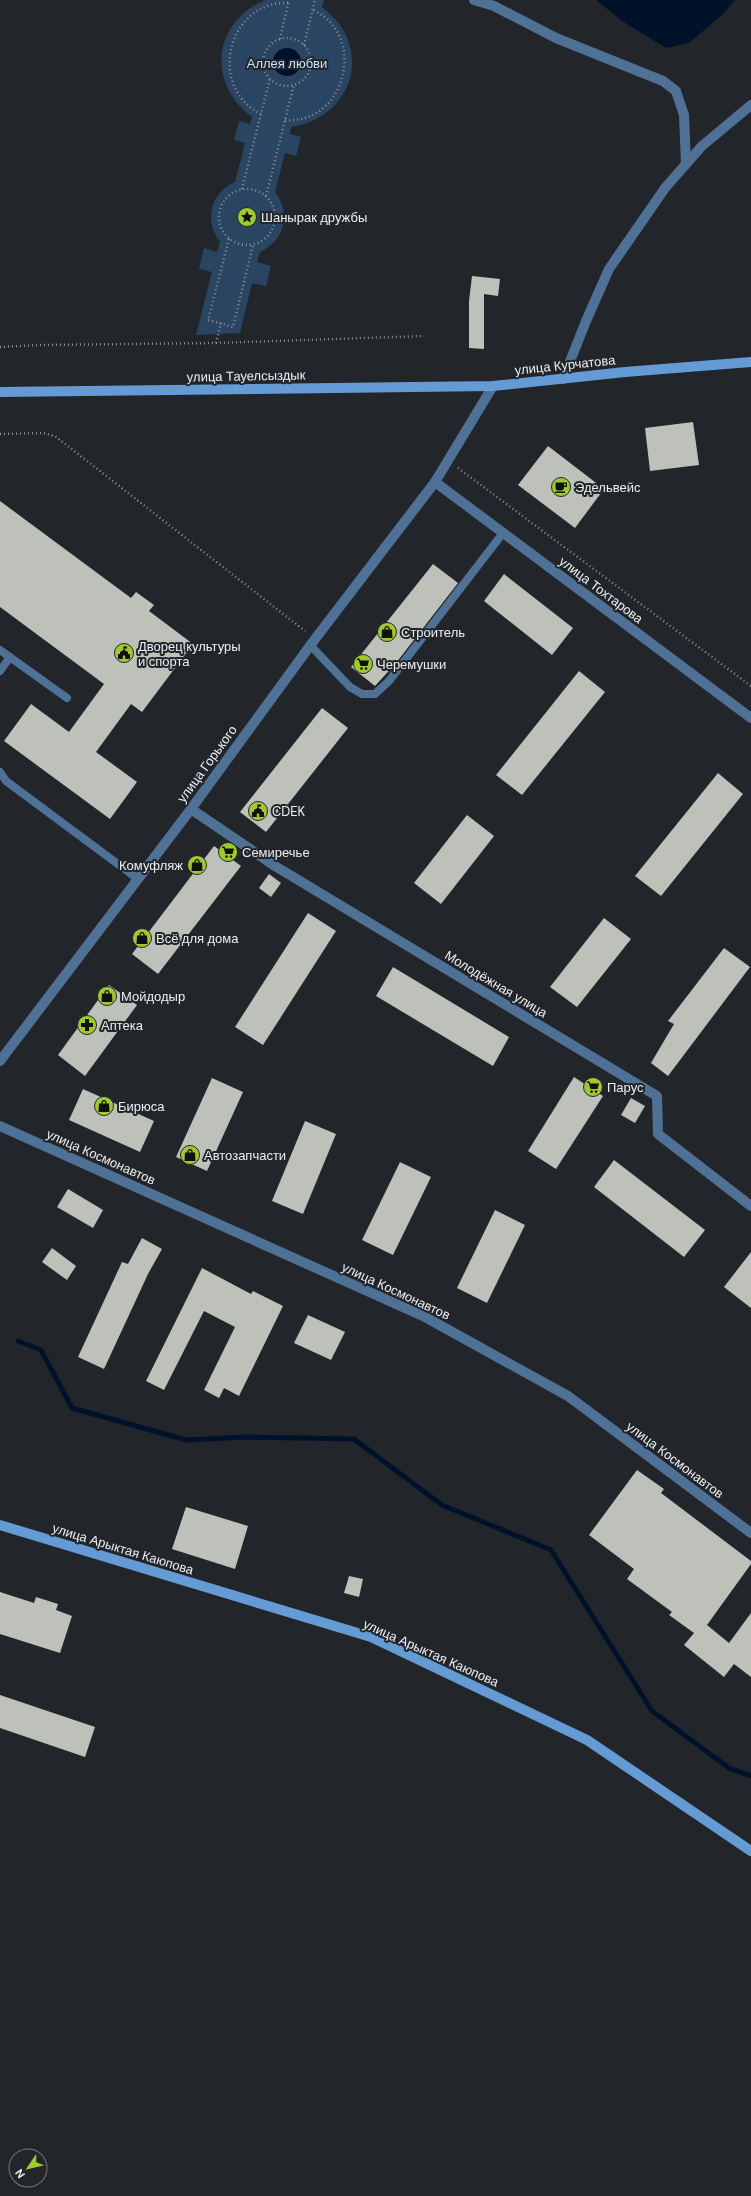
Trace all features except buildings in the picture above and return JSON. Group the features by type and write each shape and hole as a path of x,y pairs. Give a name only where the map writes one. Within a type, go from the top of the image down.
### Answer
{"street":[{"path":"474,0 494,6 556,38 663,81 676,91 684,115 686,164"},
{"path":"563,379 586,321 609,270 665,188 702,146 751,105"},
{"name":"улица Курчатова","path":"492,386 751,362"},
{"path":"435,482 492,386"},
{"name":"улица Тауелсыздык","path":"0,392 492,386"},
{"name":"улица Горького","path":"0,1061 191,809 312,642 435,482"},
{"name":"улица Тохтарова","path":"435,482 751,718"},
{"name":"Молодёжная улица","path":"191,809 275,866 657,1096 658,1134 751,1206"},
{"name":"улица Космонавтов","path":"0,1126 425,1317 568,1396 751,1533"},
{"name":"улица Арыктая Каюпова","path":"0,1525 371,1637 587,1740 751,1851"}],"lane":[{"path":"312,642 350,687 362,694 375,694 389,681 503,533"},
{"path":"0,650 67,698"},
{"path":"0,671 10,657"},
{"path":"0,772 6,781 138,879"}],"path":[{"path":"304,45 315,0"},
{"path":"261,114 246,103 236,91 228,62 230,47 236,33 245,21 257,11 271,5 289,2 280,39"},
{"path":"285,120 303,118 317,112 329,103 338,90 343,76 345,61 343,46 337,32 328,20 313,10"},
{"path":"293,38 304,45 310,55 310,68 304,78 294,84 281,85 270,78 264,68 264,56 270,45 280,39 293,38"},
{"path":"242,190 270,78"},
{"path":"266,196 294,84"},
{"path":"242,190 254,190 266,196 275,210 275,224 268,237 253,245 240,245 229,239 220,225 220,210 227,197 242,190"},
{"path":"229,239 208,320 233,327 253,245"},
{"path":"216,343 220,323"},
{"path":"0,347 40,345 216,343 424,336"},
{"path":"0,434 43,433 55,436 312,642"},
{"path":"448,460 751,686"}],"green space":[{"name":"Аллея любви","path":"265,0 324,0 322,7 338,23 348,41 352,59 350,78 343,95 330,110 313,121 291,127 290,134 301,137 296,156 285,153 275,192 283,209 283,226 275,241 260,252 257,262 271,266 266,286 252,283 240,333 196,335 212,272 199,269 204,248 217,252 220,242 212,225 212,208 220,193 235,182 245,143 234,140 239,121 250,124 252,117 237,103 228,88 222,71 222,54 226,38 234,23 247,10"}],"shaded area":[{"path":"596,0 735,0 724,13 689,43 666,48 622,21"},
{"path":"287,48 297,52 301,62 297,72 287,76 277,72 273,62 277,52"}],"waterway":[{"path":"18,1341 41,1350 72,1408 186,1440 246,1437 354,1439 442,1505 551,1550 652,1711 729,1768 751,1776"}],"place":[{"name":"Шанырак дружбы","path":"247,217"},
{"name":"Эдельвейс","path":"561,487"},
{"name":"Строитель","path":"387,632"},
{"name":"Дворец культуры и спорта","path":"124,653"},
{"name":"Черемушки","path":"363,664"},
{"name":"CDEK","path":"258,811"},
{"name":"Семиречье","path":"228,852"},
{"name":"Комуфляж","path":"197,865"},
{"name":"Всё для дома","path":"142,938"},
{"name":"Мойдодыр","path":"107,996"},
{"name":"Аптека","path":"87,1025"},
{"name":"Парус","path":"593,1087"},
{"name":"Бирюса","path":"104,1106"},
{"name":"Автозапчасти","path":"190,1155"}]}
